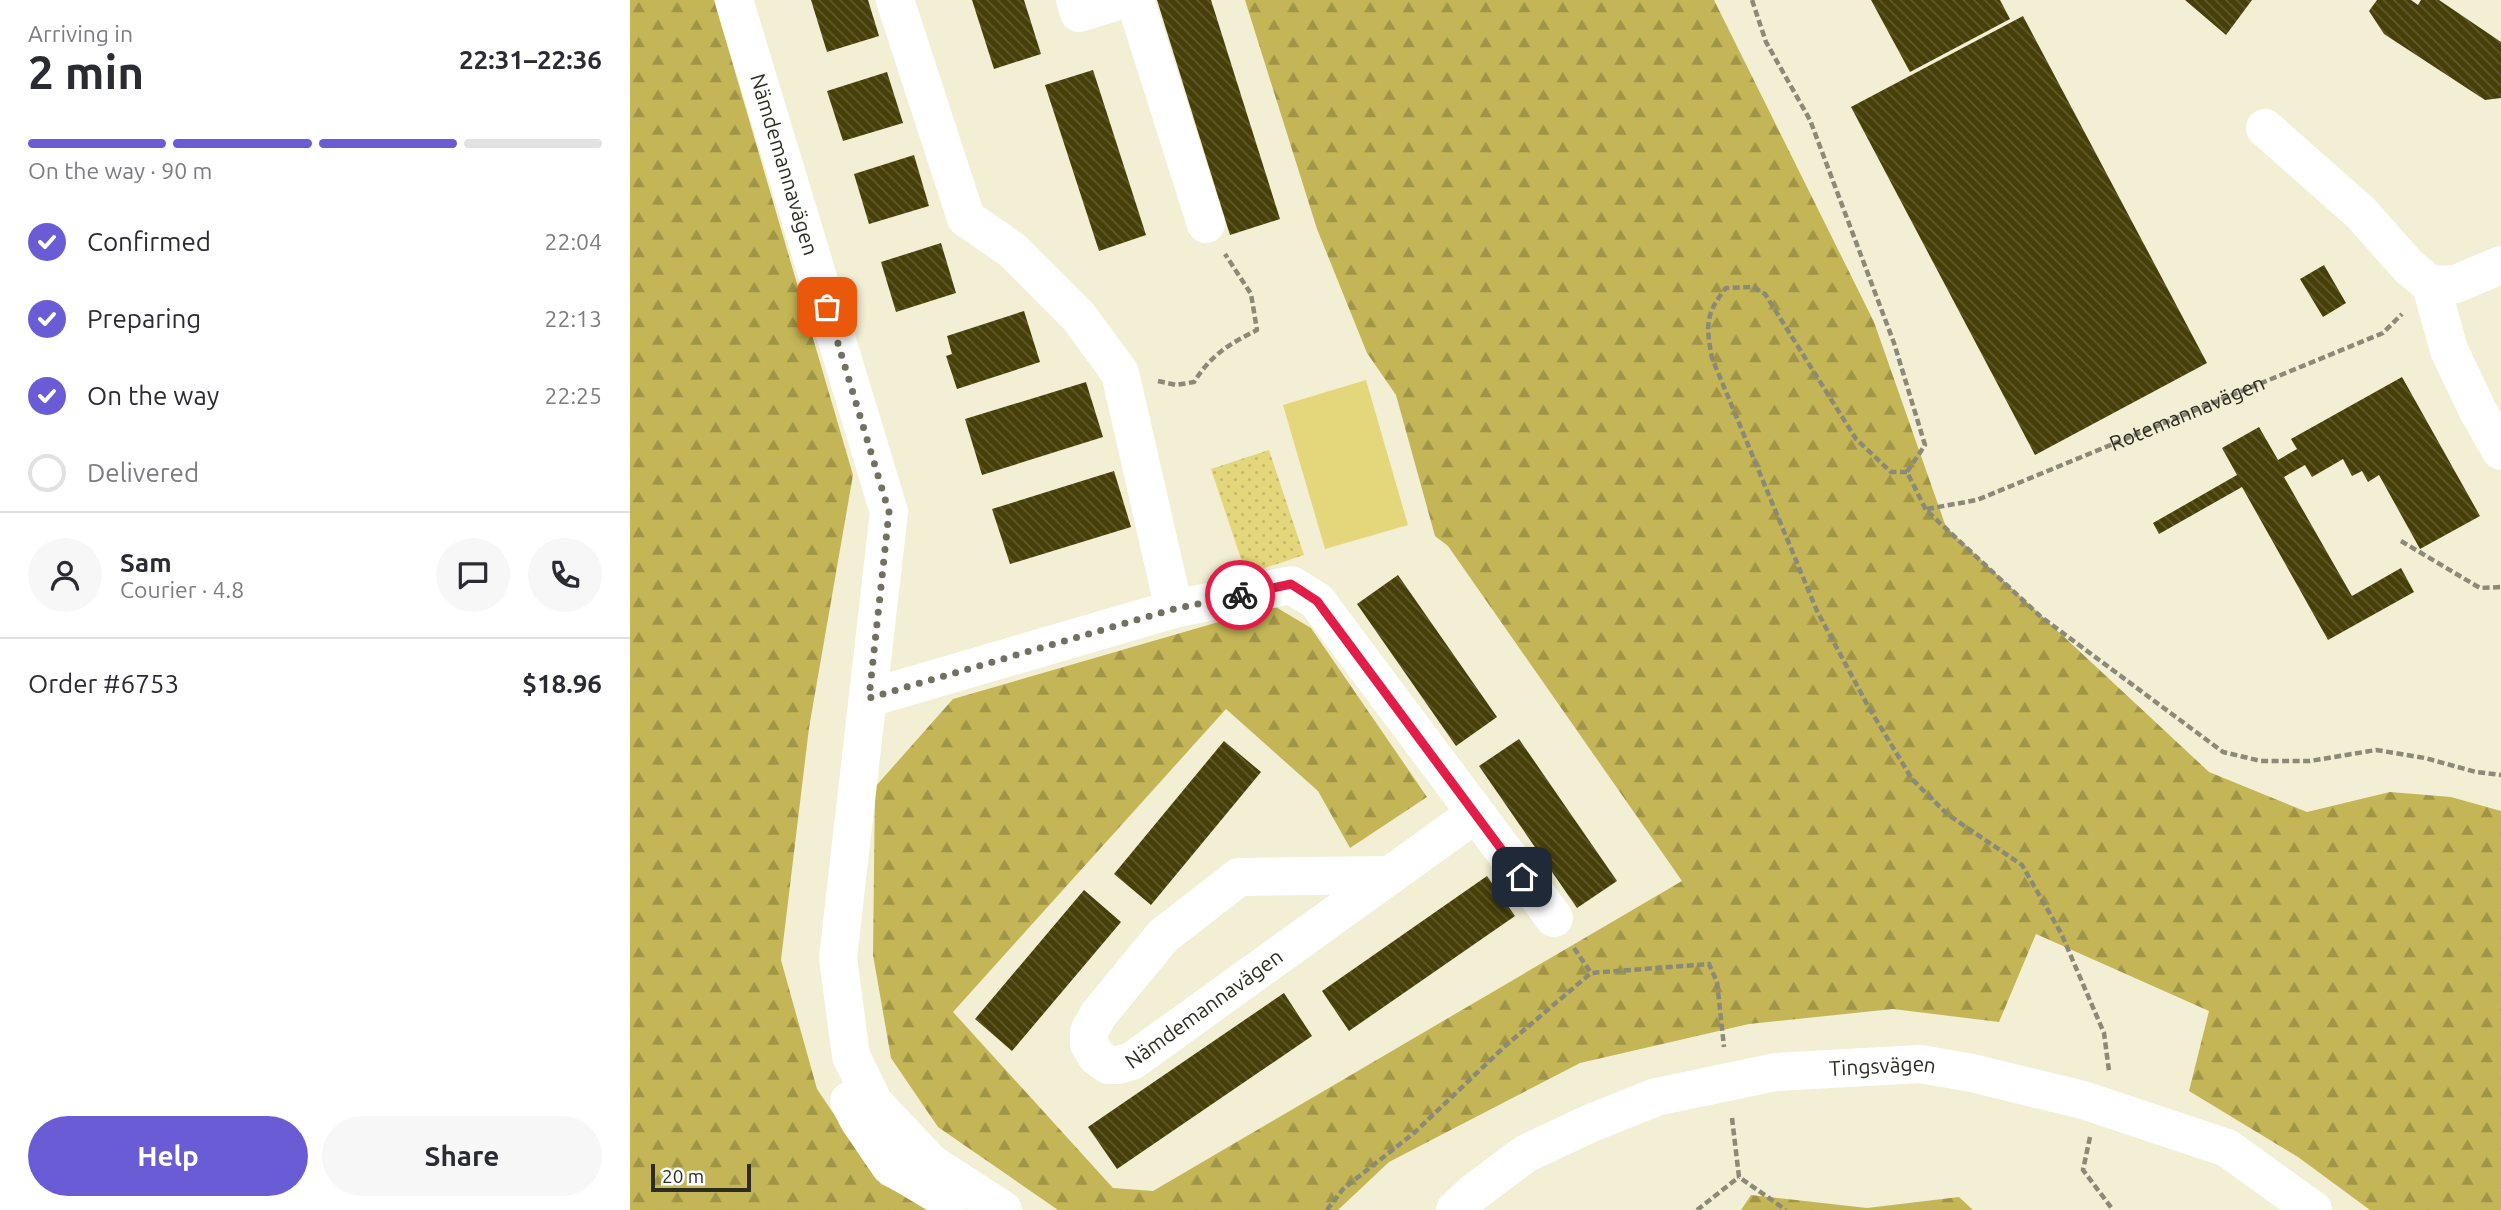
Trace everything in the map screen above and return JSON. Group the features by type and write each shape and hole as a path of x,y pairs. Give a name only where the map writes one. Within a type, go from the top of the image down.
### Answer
{"street":[{"name":"Nämdemannavägen","path":"734,0 889,512 838,958 851,1056 873,1103 932,1164 1003,1210"},
{"path":"895,0 966,218 1012,250 1079,317 1120,373 1174,609"},
{"path":"1075,0 1079,13 1121,0"},
{"path":"1135,0 1206,224"},
{"path":"2265,128 2361,213 2409,267 2431,285 2449,350 2477,411 2501,451"},
{"path":"2431,285 2456,284 2501,265"},
{"path":"869,698 1174,609 1291,584 1317,601 1554,918"},
{"name":"Nämdemannavägen","path":"855,805 822,964 828,1026 837,1075 858,1119 890,1166 963,1210"},
{"name":"Nämdemannavägen","path":"1389,875 1239,877 1163,936 1098,1014 1089,1032 1089,1044 1097,1057 1108,1065 1132,1061 1475,814"},
{"name":"Tingsvägen","path":"1455,1210 1525,1154 1656,1097 1776,1072 1920,1064 1972,1073 2083,1100 2227,1148 2313,1210"}],"path":[{"path":"1752,0 1766,42 1810,120 1894,343 1925,445 1907,472"},
{"path":"1120,373 1176,385 1194,382 1206,363 1231,343 1258,330 1251,294 1206,224"},
{"name":"Rotemannavägen","path":"1926,510 1977,500 2383,333 2431,285"},
{"path":"1907,472 1891,472 1856,439 1765,295 1753,287 1726,288 1712,305 1707,331 1712,358 1816,611 1912,779 1947,814 2022,865 2061,933 2104,1033 2110,1072"},
{"path":"1907,472 1926,510 2040,616 2223,752 2261,761 2310,761 2376,750 2501,775"},
{"path":"2401,541 2480,588 2501,587"},
{"path":"1327,1210 1343,1189 1414,1133 1504,1047 1591,973 1709,964 1717,982"},
{"path":"2090,1136 2082,1170 2113,1210"},
{"path":"1736,1157 1739,1177 1786,1210"},
{"path":"1697,1210 1739,1177"}],"green space":[{"path":"630,0 714,0 853,475 809,728 781,960 817,1089 881,1184 935,1210 630,1210"},
{"path":"1245,0 1714,0 1874,322 1946,527 2209,772 2307,812 2390,792 2451,797 2501,811 2501,1210 2370,1210 2298,1157 2189,1091 2209,1011 2036,934 1999,1022 1893,1009 1749,1024 1580,1063 1389,1162 1338,1210 1058,1210 938,1127 891,1058 873,955 875,787 953,699 1274,606 1311,628 1427,797 1350,848 1318,791 1226,709 953,1012 1113,1188 1153,1191 1682,881 1448,546 1435,536 1396,395 1367,353 1317,229"},
{"path":"1751,1195 1867,1208 1959,1197 1973,1210 1741,1210"}],"shaded area":[{"path":"1366,380 1408,525 1325,549 1283,405"},
{"path":"1269,450 1304,555 1246,574 1211,469"}],"building":[{"path":"811,0 868,0 879,36 827,52"},
{"path":"972,0 1024,0 1041,54 994,69"},
{"path":"1157,0 1211,0 1280,219 1230,235"},
{"path":"1871,0 2000,0 2010,19 1910,72"},
{"path":"2185,0 2252,0 2226,35"},
{"path":"2377,0 2411,0 2418,5 2421,0 2439,0 2501,42 2501,98 2485,100 2384,34 2369,11"},
{"path":"2023,16 2207,363 2035,455 1851,107"},
{"path":"1093,70 1146,235 1099,251 1045,85"},
{"path":"887,72 903,123 843,141 827,91"},
{"path":"914,155 929,206 869,224 854,174"},
{"path":"941,243 956,293 896,312 881,262"},
{"path":"2324,265 2346,303 2323,317 2300,279"},
{"path":"1024,311 1040,362 957,389 946,356 952,354 947,336"},
{"path":"2402,377 2480,516 2420,549 2379,475 2368,482 2362,471 2352,476 2343,459 2312,477 2305,465 2284,477 2352,596 2401,568 2414,592 2328,640 2242,487 2159,534 2153,523 2237,475 2222,448 2259,427 2278,460 2297,449 2291,439"},
{"path":"1086,382 1103,437 982,475 965,419"},
{"path":"1114,471 1131,527 1010,564 992,509"},
{"path":"1398,575 1497,717 1456,746 1357,604"},
{"path":"1519,739 1617,881 1577,908 1479,766"},
{"path":"1224,741 1261,772 1151,905 1114,874"},
{"path":"1487,876 1515,916 1349,1031 1322,991"},
{"path":"1084,890 1121,922 1012,1051 975,1019"},
{"path":"1284,993 1312,1036 1117,1169 1088,1127"}],"way so far":[{"path":"827,307 889,512 869,698 1174,609 1240,595"}],"route":[{"path":"1240,595 1291,584 1317,601 1522,877"}]}
